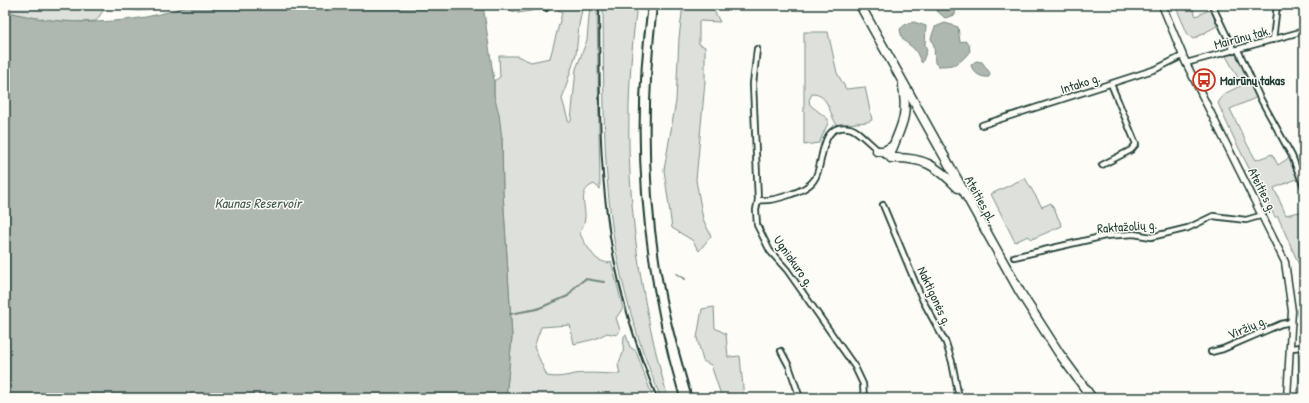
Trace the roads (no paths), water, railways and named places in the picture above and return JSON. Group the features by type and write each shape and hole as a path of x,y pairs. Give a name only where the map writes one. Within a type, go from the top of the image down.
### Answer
{"highway":[{"name":"Ateities pl.","path":"860,5 1032,312 1092,398"},
{"path":"901,79 906,111 904,122 894,145 891,158 915,159 927,162 938,169 966,195"},
{"path":"877,151 884,152 894,145"}],"street":[{"name":"Ateities g.","path":"1162,5 1182,56 1285,262 1292,301 1287,398"},
{"path":"1212,5 1292,156 1304,187"},
{"path":"1273,40 1277,5"},
{"name":"Mairūnų tak.","path":"1186,63 1304,31"},
{"name":"Ugniakuro g.","path":"757,49 753,84 758,200 756,210 757,225 770,251 787,270 855,367 863,384 864,398"},
{"name":"Intako g.","path":"982,125 1156,70 1182,56"},
{"path":"1102,165 1131,150 1136,142 1111,84"},
{"path":"758,200 776,200 809,185 817,175 827,138 840,129 847,127 854,129 877,151 891,158"},
{"name":"Naktigonės g.","path":"883,205 923,301 946,343 952,362 959,398"},
{"name":"Raktažolių g.","path":"1014,257 1105,236 1134,234 1151,237 1188,228 1213,216 1246,220 1263,216"},
{"name":"Viržių g.","path":"1211,352 1223,349 1281,324 1292,322"},
{"path":"1290,348 1304,347"},
{"path":"781,351 789,366 800,398"}],"water":[{"name":"Kaunas Reservoir","path":"189,5 483,5 494,81 494,95 499,114 502,139 503,193 512,337 506,398 5,398 5,11 49,20 97,22 145,17 168,12"},
{"path":"938,5 956,5 955,15 945,18 937,11"},
{"path":"914,22 926,26 925,45 927,50 922,63 915,51 902,37 900,29 906,24"},
{"path":"945,23 958,27 960,42 965,41 969,44 970,51 963,59 953,65 938,66 935,63 934,46 931,38 935,27"},
{"path":"976,61 982,62 990,73 989,77 980,76 975,73 971,65"}],"waterway":[{"path":"677,274 685,279"},
{"path":"510,314 537,309 568,296 575,287 585,279 604,282"}],"railway":[{"path":"599,5 602,162 610,238 614,261 632,331 657,398"},
{"path":"648,5 640,104 640,154 643,203 648,253 656,302 680,398"},
{"path":"657,5 653,41 650,114 651,187 654,223 665,295 677,347 692,398"}],"place":[{"name":"Mairūnų takas","path":"1204,80"}]}
